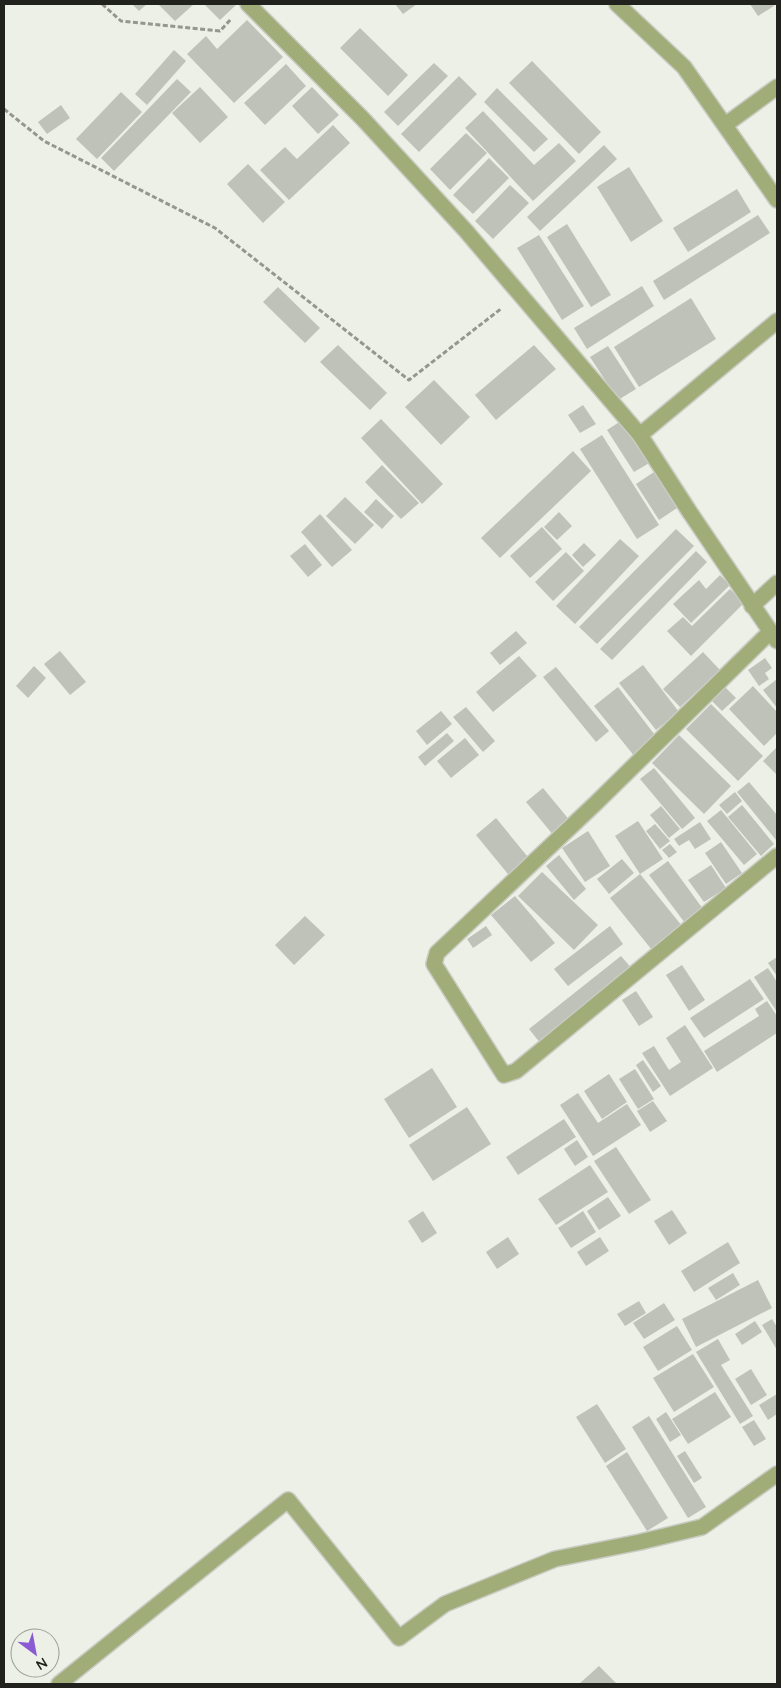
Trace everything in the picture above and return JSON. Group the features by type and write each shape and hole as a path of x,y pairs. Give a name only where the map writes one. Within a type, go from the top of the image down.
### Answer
{"street":[{"path":"248,4 362,119 466,230 640,435 774,637 437,953 434,964 504,1075 516,1071 777,856"},
{"path":"617,4 684,67 777,200"},
{"path":"725,125 777,87"},
{"path":"640,435 777,321"},
{"path":"752,606 777,583"},
{"path":"59,1684 288,1500 399,1638 445,1604 555,1559 702,1527 777,1474"}],"path":[{"path":"102,4 121,21 220,32 233,18"},
{"path":"4,109 44,141 216,228 410,380 520,294"}],"building":[{"path":"132,4 147,4 139,11"},
{"path":"158,4 194,4 175,21"},
{"path":"204,4 237,4 220,20"},
{"path":"395,4 417,4 403,14"},
{"path":"750,4 773,4 774,6 758,16"},
{"path":"247,20 283,57 234,103 187,54 206,36 217,49"},
{"path":"360,28 408,75 388,96 340,48"},
{"path":"174,50 186,61 147,105 135,94"},
{"path":"532,61 601,132 579,154 509,83"},
{"path":"434,63 448,76 398,126 384,112"},
{"path":"286,64 306,86 265,125 244,103"},
{"path":"459,76 477,94 419,152 401,134"},
{"path":"177,79 191,92 114,171 101,158"},
{"path":"200,87 228,117 200,143 172,113"},
{"path":"312,87 339,115 318,134 292,106"},
{"path":"497,88 548,139 534,152 484,102"},
{"path":"121,92 142,112 97,159 76,139"},
{"path":"61,105 70,118 47,134 38,122"},
{"path":"483,111 534,165 559,143 576,161 533,201 465,128"},
{"path":"333,125 350,143 289,200 260,170 285,147 297,159"},
{"path":"466,133 487,153 450,190 430,169"},
{"path":"604,145 617,159 540,231 527,217"},
{"path":"489,158 509,178 473,214 453,195"},
{"path":"248,164 285,202 263,223 227,184"},
{"path":"629,167 663,221 631,242 597,187"},
{"path":"510,185 529,203 493,239 475,221"},
{"path":"737,189 751,212 688,252 673,228"},
{"path":"758,215 770,233 664,300 653,281"},
{"path":"567,224 611,295 591,307 547,237"},
{"path":"539,235 584,306 562,320 517,248"},
{"path":"642,286 654,306 587,349 574,328"},
{"path":"278,287 320,328 305,343 263,302"},
{"path":"691,298 716,339 639,387 614,347"},
{"path":"338,345 387,393 370,410 320,362"},
{"path":"534,345 556,369 496,420 475,395"},
{"path":"608,346 636,389 618,400 590,357"},
{"path":"434,380 470,417 441,445 405,407"},
{"path":"583,405 596,424 580,433 568,415"},
{"path":"381,419 443,484 422,504 361,438"},
{"path":"624,419 651,462 634,472 607,430"},
{"path":"602,435 659,525 637,539 580,449"},
{"path":"573,451 591,471 500,558 481,538"},
{"path":"382,465 419,503 401,519 365,482"},
{"path":"654,472 677,508 659,520 636,484"},
{"path":"345,497 374,525 355,544 326,516"},
{"path":"376,499 394,516 382,529 364,512"},
{"path":"559,512 572,526 557,540 544,527"},
{"path":"320,514 352,550 332,567 301,532"},
{"path":"542,527 562,549 530,578 510,556"},
{"path":"676,529 694,546 597,644 579,627"},
{"path":"620,539 639,556 575,624 556,606"},
{"path":"584,543 596,555 583,567 572,555"},
{"path":"305,544 322,565 308,577 290,556"},
{"path":"696,551 707,562 612,660 600,649"},
{"path":"566,552 584,571 553,601 535,582"},
{"path":"720,575 730,585 691,623 673,604 699,580 706,589"},
{"path":"730,589 744,603 691,656 667,631 683,617 692,626"},
{"path":"516,631 527,643 500,665 490,653"},
{"path":"60,651 86,682 70,695 44,664"},
{"path":"703,652 720,670 680,707 663,689"},
{"path":"519,656 537,676 493,712 476,692"},
{"path":"765,658 772,668 765,673 769,679 759,686 748,670"},
{"path":"643,665 679,712 656,730 619,683"},
{"path":"34,666 46,678 28,698 16,686"},
{"path":"556,667 609,731 596,742 543,677"},
{"path":"777,679 777,708 763,690"},
{"path":"723,685 736,698 722,711 709,698"},
{"path":"753,686 777,712 777,733 764,746 729,709"},
{"path":"618,687 658,739 635,757 594,706"},
{"path":"711,704 763,756 738,781 686,729"},
{"path":"466,707 495,741 483,752 453,717"},
{"path":"441,711 452,724 427,745 416,731"},
{"path":"447,733 454,741 425,766 418,757"},
{"path":"679,735 731,786 704,814 652,763"},
{"path":"465,738 479,755 451,778 437,761"},
{"path":"777,747 777,775 763,761"},
{"path":"654,768 695,818 682,829 640,779"},
{"path":"749,782 777,815 776,840 737,792"},
{"path":"543,788 571,822 554,836 526,802"},
{"path":"735,792 742,801 727,814 719,805"},
{"path":"742,805 774,844 761,856 728,817"},
{"path":"661,806 680,829 669,838 650,815"},
{"path":"721,810 757,854 744,865 707,821"},
{"path":"496,818 532,862 512,879 476,835"},
{"path":"638,821 663,859 640,874 615,836"},
{"path":"700,822 711,839 695,849 689,840 679,846 674,839"},
{"path":"655,824 670,841 660,849 646,831"},
{"path":"588,831 610,866 585,882 562,848"},
{"path":"721,842 742,873 726,884 705,853"},
{"path":"670,844 677,852 669,858 662,850"},
{"path":"559,855 586,889 574,900 546,866"},
{"path":"622,859 634,873 609,894 597,879"},
{"path":"668,861 703,909 685,923 649,875"},
{"path":"711,865 726,888 704,902 688,880"},
{"path":"542,872 598,925 574,950 518,896"},
{"path":"640,874 682,926 652,950 610,898"},
{"path":"515,896 555,943 531,962 491,915"},
{"path":"305,916 325,935 294,965 275,945"},
{"path":"486,926 492,935 473,948 467,939"},
{"path":"610,926 623,944 568,986 554,969"},
{"path":"621,956 633,970 541,1044 529,1029"},
{"path":"777,957 777,976 768,963"},
{"path":"682,965 705,1000 689,1011 666,975"},
{"path":"768,968 777,982 777,1012 754,977"},
{"path":"750,979 764,999 704,1038 690,1018"},
{"path":"636,991 653,1017 639,1026 622,1000"},
{"path":"767,1001 777,1016 777,1033 717,1072 704,1051 759,1016 755,1009"},
{"path":"685,1025 713,1068 670,1096 642,1053 654,1046 669,1070 681,1062 666,1038"},
{"path":"643,1060 661,1086 653,1092 636,1065"},
{"path":"432,1068 457,1107 409,1138 384,1099"},
{"path":"635,1069 654,1099 638,1109 619,1079"},
{"path":"609,1074 627,1102 602,1119 584,1091"},
{"path":"578,1093 598,1123 627,1104 641,1125 593,1156 560,1105"},
{"path":"653,1101 667,1121 650,1132 637,1111"},
{"path":"467,1107 491,1144 433,1181 409,1145"},
{"path":"564,1119 576,1137 518,1175 506,1157"},
{"path":"577,1140 588,1157 575,1166 564,1149"},
{"path":"616,1147 651,1200 629,1214 594,1161"},
{"path":"590,1165 608,1192 556,1225 538,1199"},
{"path":"608,1197 621,1216 599,1230 587,1211"},
{"path":"672,1210 687,1233 669,1245 654,1221"},
{"path":"423,1211 437,1233 422,1243 408,1221"},
{"path":"583,1211 596,1232 571,1248 558,1228"},
{"path":"508,1237 519,1254 497,1269 486,1252"},
{"path":"600,1237 609,1251 586,1266 577,1252"},
{"path":"728,1242 740,1263 694,1292 681,1271"},
{"path":"733,1273 740,1285 716,1300 708,1288"},
{"path":"758,1280 772,1308 696,1347 682,1319"},
{"path":"639,1301 646,1313 625,1326 617,1314"},
{"path":"664,1303 675,1320 644,1339 633,1323"},
{"path":"772,1319 777,1327 777,1350 762,1325"},
{"path":"755,1321 762,1332 742,1345 735,1334"},
{"path":"677,1326 692,1350 658,1371 643,1347"},
{"path":"718,1339 730,1360 721,1365 753,1416 740,1424 696,1352"},
{"path":"693,1354 714,1387 674,1412 653,1378"},
{"path":"751,1369 767,1395 751,1405 735,1379"},
{"path":"715,1392 731,1417 688,1444 672,1419"},
{"path":"777,1394 777,1414 768,1420 759,1405"},
{"path":"597,1404 626,1449 605,1463 576,1417"},
{"path":"666,1412 681,1435 670,1442 656,1419"},
{"path":"649,1416 706,1507 688,1518 632,1427"},
{"path":"754,1420 766,1439 754,1446 742,1427"},
{"path":"685,1451 702,1478 694,1483 677,1456"},
{"path":"627,1452 668,1518 647,1531 606,1466"},
{"path":"599,1666 617,1684 579,1684"}]}
